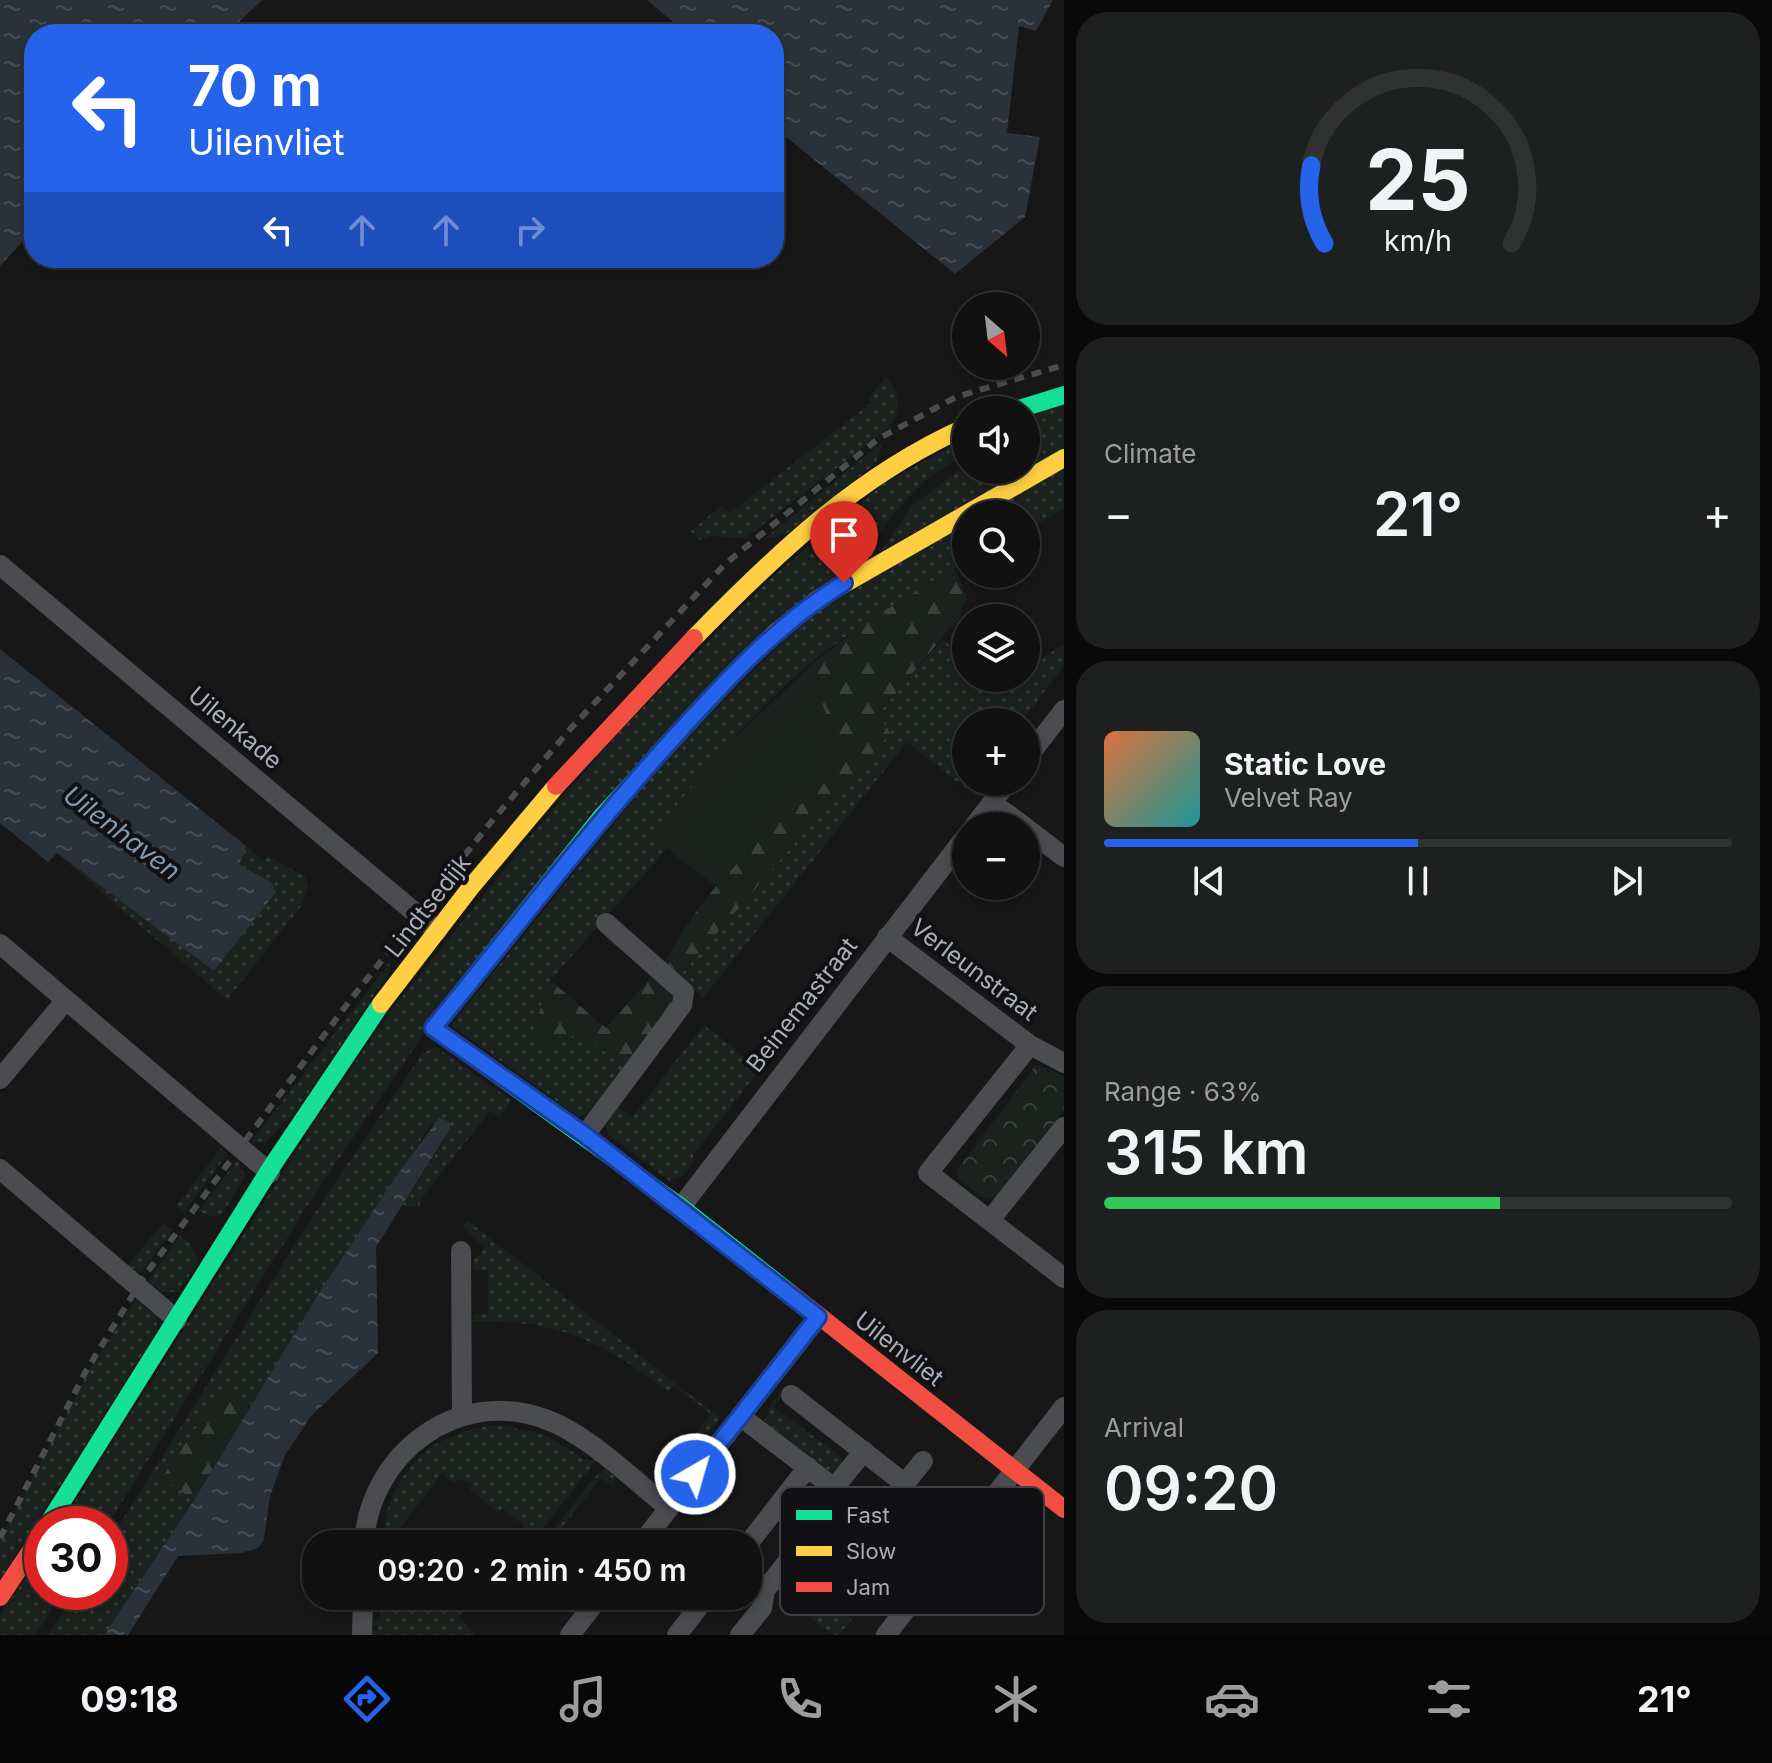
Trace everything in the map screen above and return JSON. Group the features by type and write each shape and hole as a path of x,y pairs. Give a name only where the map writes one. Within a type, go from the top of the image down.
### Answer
{"street":[{"path":"1040,402 1064,395"},
{"name":"Lindtsedijk","path":"59,1506 352,1045 437,931 597,743 751,581 864,485 919,449 952,434"},
{"name":"Uilenvliet","path":"1035,1487 681,1207 433,1028 602,816 702,706 775,633 818,599 1064,458"},
{"name":"Uilenkade","path":"0,565 437,931"},
{"path":"1040,741 1064,710"},
{"path":"985,812 997,796"},
{"path":"992,803 1004,812"},
{"path":"1040,839 1064,857"},
{"name":"Beinemastraat","path":"681,1207 952,854"},
{"path":"585,1135 682,1005 684,992 606,923"},
{"name":"Verleunstraat","path":"887,937 1030,1045 1064,1063"},
{"path":"0,944 270,1173"},
{"path":"0,1079 66,1000"},
{"name":"Verleunstraat","path":"990,1220 928,1173 1030,1045"},
{"path":"1064,1127 990,1220 1064,1278"},
{"path":"0,1169 177,1320"},
{"path":"461,1251 462,1414"},
{"path":"652,1530 818,1317"},
{"path":"791,1395 905,1484"},
{"path":"1004,1487 1064,1407"},
{"path":"367,1530 371,1509 389,1469 422,1435 462,1414 505,1411 543,1418 564,1427 669,1508"},
{"path":"740,1416 833,1487"},
{"path":"841,1487 864,1451"},
{"path":"903,1487 923,1461"},
{"path":"792,1487 808,1467"},
{"name":"Uilenvliet","path":"1044,1494 1064,1509"},
{"path":"759,1530 780,1503"},
{"path":"0,1597 24,1561"},
{"path":"740,1635 762,1608 765,1590 780,1570"},
{"path":"362,1635 363,1610"},
{"path":"570,1635 589,1610"},
{"path":"677,1635 696,1610"},
{"path":"886,1635 902,1615"}],"green space":[{"path":"886,377 898,399 893,424 746,538 711,536 698,540 691,531 722,505 730,513 871,403 869,398"},
{"path":"1064,405 1064,452 1040,465 1040,413"},
{"path":"884,441 875,464 786,534 764,539"},
{"path":"952,446 952,462 926,480 894,513 877,536 870,557 797,606 437,1014 311,1200 119,1506 72,1506 320,1114 387,1016 547,816 622,729 770,579 883,484"},
{"path":"1064,466 1064,509 1040,522 1040,500 1003,500 1032,484 1040,484 1040,479"},
{"path":"952,476 952,484 1005,484 975,500 952,500 952,512 882,550 911,507"},
{"path":"952,530 952,569 827,650 779,692 734,738 650,836 667,849 550,980 535,1022 579,1031 625,1068 591,1111 579,1117 451,1025 666,759 804,620"},
{"path":"952,569 952,588 964,588 967,595 964,604 952,604 952,626 878,714 890,733 680,976 665,962 696,913 732,868 814,792 841,757 819,695 820,679 811,665 861,625"},
{"path":"943,639 952,648 952,692 1040,692 1040,660 1064,644 1064,666 1032,708 952,708 952,777 907,742 703,998 680,976 890,733 878,714"},
{"path":"811,665 820,679 819,695 841,756 829,779 760,839 716,886 650,836 729,744"},
{"path":"246,846 263,860 268,855 305,877 308,888 302,905 227,1000 56,853 214,970 276,892 271,882 239,865"},
{"path":"389,963 391,970 295,1113 265,1143 251,1142"},
{"path":"653,975 675,994 676,1003 625,1068 579,1032 554,1049 531,1036 550,980 606,1028"},
{"path":"704,1025 760,1069 693,1155 693,1163 682,1177 670,1181 609,1135 605,1125 617,1107 632,1117"},
{"path":"436,1047 511,1100 500,1117 490,1111 421,1199 419,1208 403,1205 444,1141 431,1124 250,1406 224,1388 162,1478 194,1500 128,1599 128,1511 323,1200 423,1053"},
{"path":"1036,1065 1046,1068 1048,1074 1051,1070 1064,1076 1064,1111 999,1195 985,1199 959,1179 956,1171"},
{"path":"221,1148 227,1155 185,1211 176,1206"},
{"path":"238,1160 245,1177 222,1214 214,1217 198,1211"},
{"path":"468,1221 720,1418 664,1489 656,1482 711,1414 674,1386 668,1392 622,1359 577,1337 529,1324 473,1322 473,1315 488,1314 488,1270 473,1270 473,1261 485,1248 462,1226"},
{"path":"163,1223 173,1230 140,1274 128,1265"},
{"path":"180,1236 191,1245 199,1261 178,1292 162,1292 148,1281"},
{"path":"135,1300 156,1316 157,1331 47,1506 24,1506 24,1542 0,1580 0,1541 89,1371"},
{"path":"224,1388 250,1406 194,1500 162,1478"},
{"path":"784,1388 787,1391 774,1407 840,1456 843,1465 836,1473 828,1472 764,1423 771,1403"},
{"path":"499,1425 546,1435 586,1460 596,1460 542,1530 520,1530 524,1525 502,1508 498,1512 470,1490 472,1484 458,1479 454,1483 442,1474 398,1530 383,1530 393,1497 416,1460 451,1436"},
{"path":"605,1469 615,1477 614,1487 601,1478 560,1530 553,1530 595,1477"},
{"path":"24,1580 24,1610 52,1610 35,1635 0,1635 0,1615"},
{"path":"65,1610 121,1610 104,1635 48,1635"},
{"path":"380,1610 462,1610 459,1616 475,1635 372,1635 372,1631 378,1630 377,1625 372,1625 381,1616"},
{"path":"847,1615 852,1619 839,1635 833,1635 808,1616"}],"water":[{"path":"0,0 262,0 237,24 24,24 24,240 0,266"},
{"path":"647,0 1053,0 1036,31 1019,26 1007,133 1040,137 1025,217 955,274 784,135 784,24 675,24"},
{"name":"Uilenhaven","path":"0,649 246,846 239,865 271,882 276,892 214,971 57,853 48,862 0,823"},
{"path":"439,1118 450,1122 450,1129 376,1247 378,1353 311,1416 285,1455 270,1496 264,1539 258,1548 241,1553 178,1556 128,1635 104,1635 121,1610 128,1610 128,1599 194,1500 321,1290 394,1179"}],"railway":[{"path":"0,1538 86,1371 145,1275 348,1003 491,822 572,727 725,564 878,439 956,397 1064,365"}],"traffic: fast":[{"path":"1040,402 1064,395"},
{"path":"731,677 602,816 433,1028 681,1207 790,1293"},
{"path":"59,1506 274,1163 381,1004"}],"traffic: slow":[{"path":"694,638 756,576 820,519 889,468 952,434"},
{"path":"731,677 775,633 818,599 1064,458"},
{"path":"381,1004 471,887 556,786"}],"traffic: jam":[{"path":"556,786 694,638"},
{"path":"790,1293 1036,1487"},
{"path":"1044,1493 1064,1509"},
{"path":"0,1597 24,1561"}],"route":[{"path":"695,1474 818,1317 681,1207 433,1028 602,816 702,706 775,633 844,583"}]}
